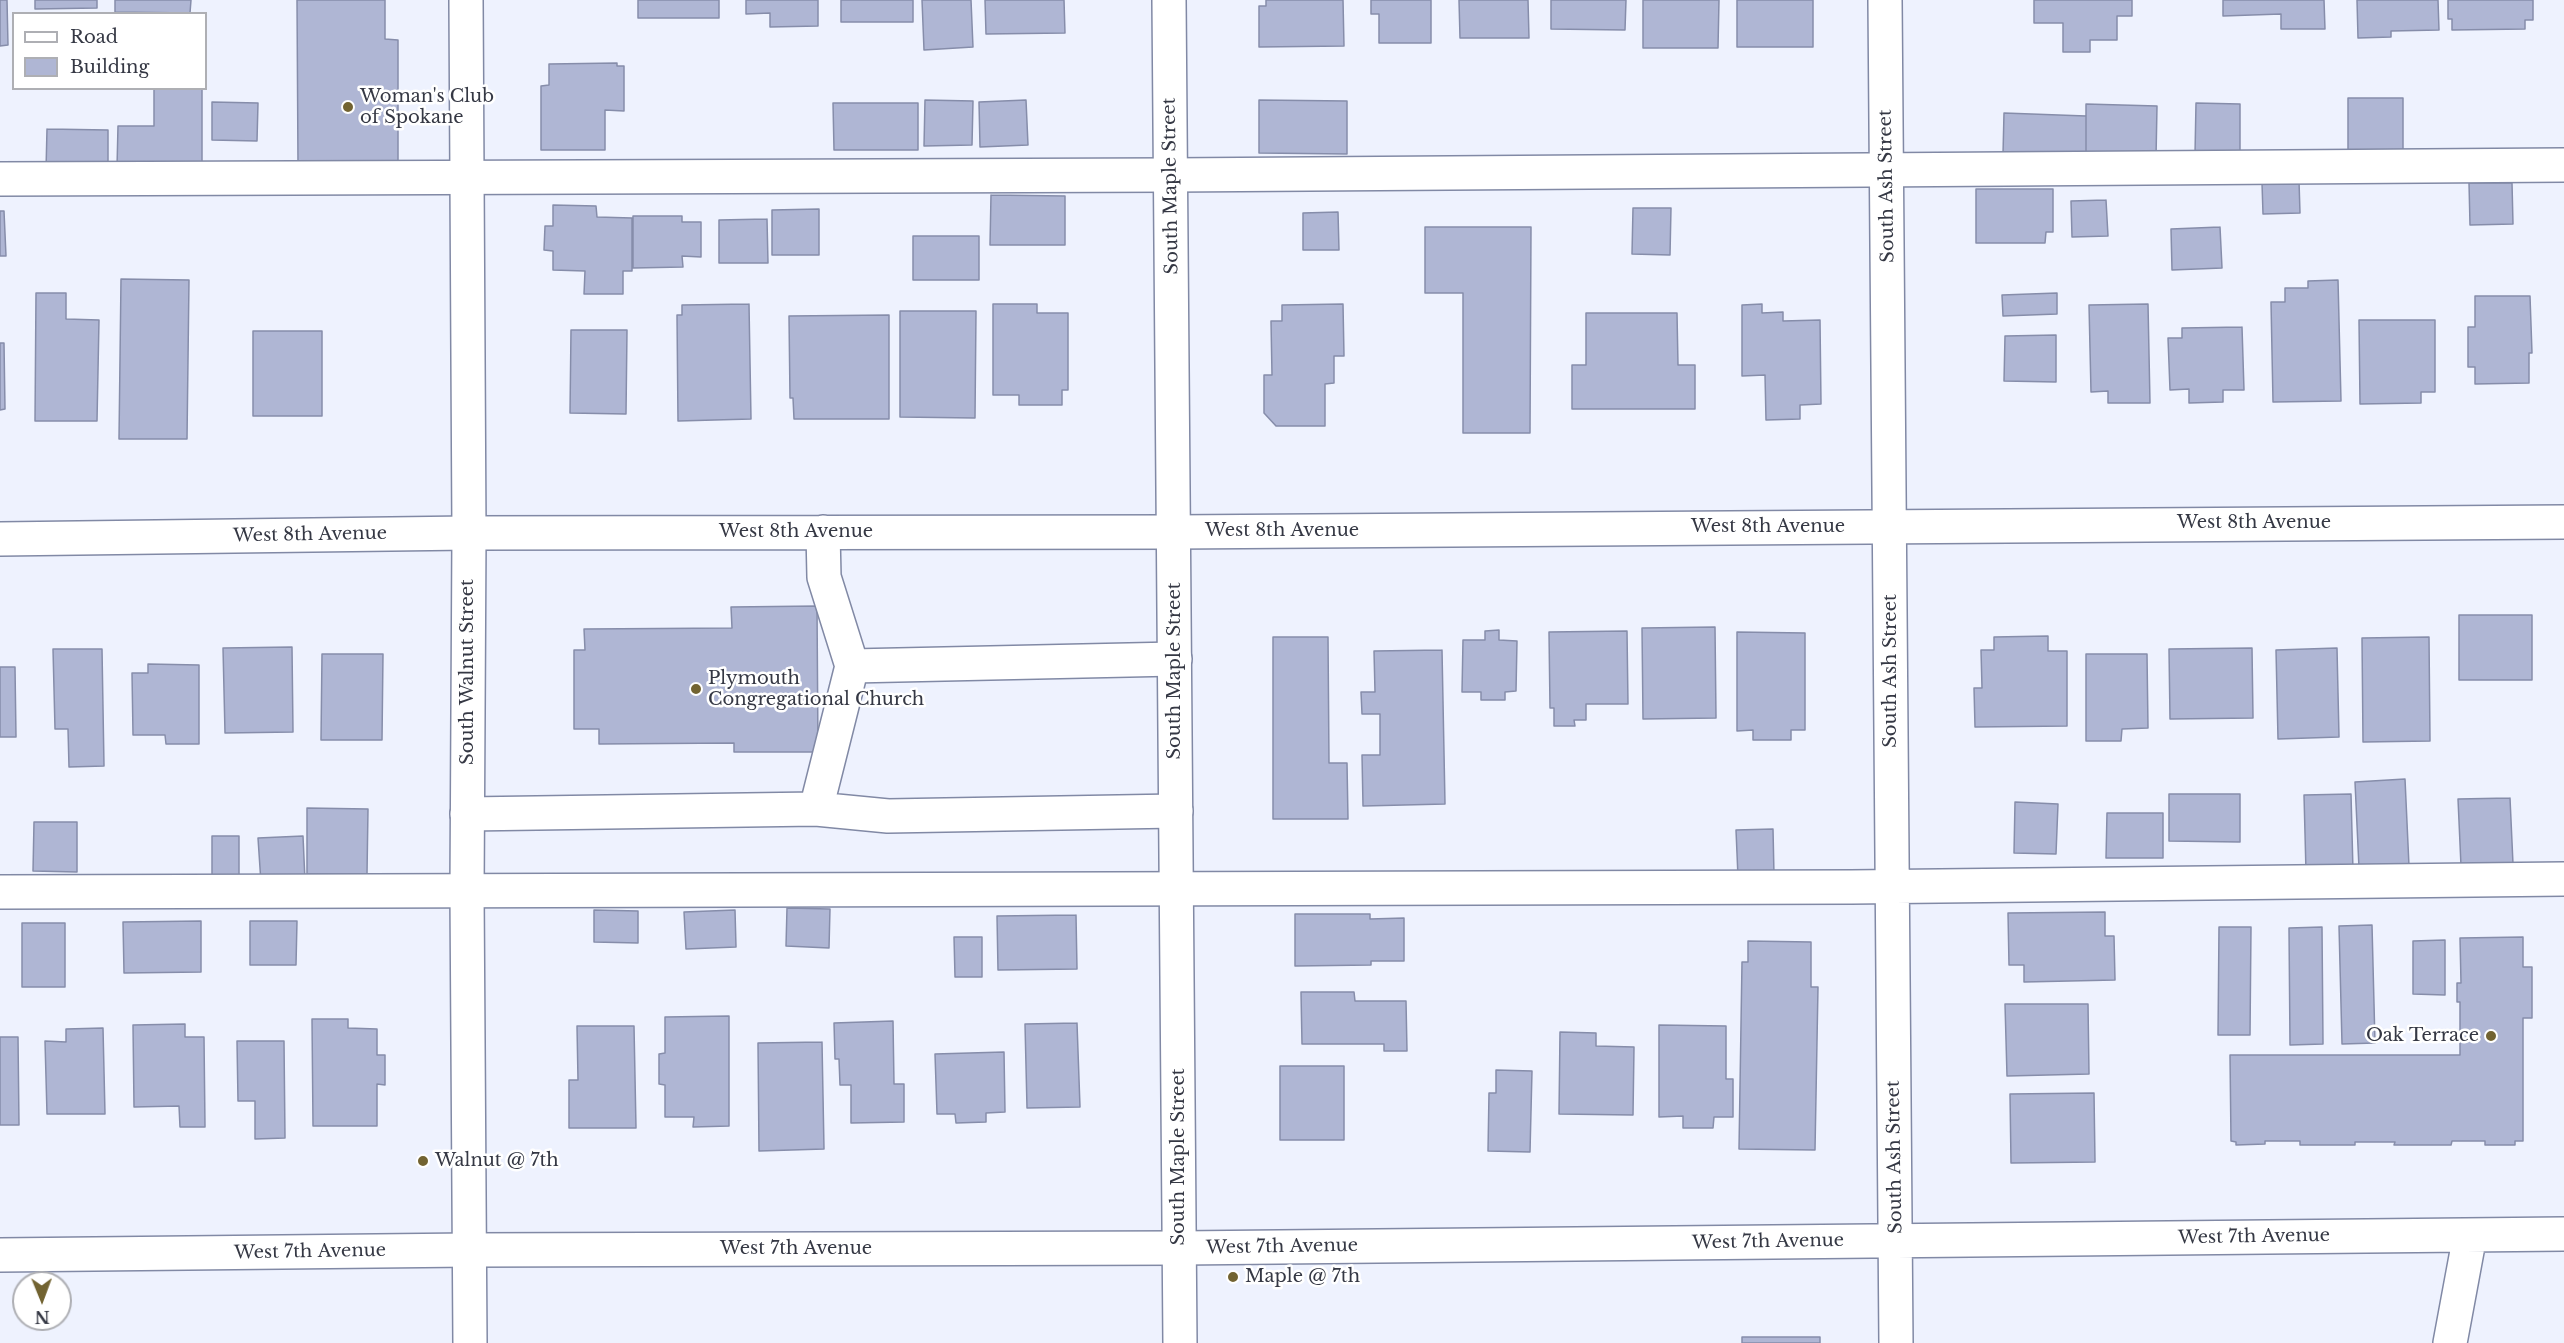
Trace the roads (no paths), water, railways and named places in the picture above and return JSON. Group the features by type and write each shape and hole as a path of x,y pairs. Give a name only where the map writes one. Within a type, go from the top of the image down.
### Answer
{"street":[{"name":"South Walnut Street","path":"466,0 469,533 467,892 471,1343"},
{"name":"South Maple Street","path":"1169,0 1180,1343"},
{"name":"South Ash Street","path":"1885,0 1896,1343"},
{"path":"0,178 1171,176 2564,165"},
{"name":"West 8th Avenue","path":"0,539 469,533 1174,532 1890,525 2564,522"},
{"path":"816,809 852,666 824,577 823,532"},
{"path":"852,666 1175,659"},
{"path":"467,814 816,809 888,816 1176,811"},
{"path":"0,892 1892,886 2564,879"},
{"name":"West 7th Avenue","path":"0,1255 470,1250 1180,1248 2564,1234"},
{"path":"2450,1343 2470,1235"}],"place":[{"name":"Woman's Club of Spokane","path":"348,107"},
{"name":"Plymouth Congregational Church","path":"696,689"},
{"name":"Oak Terrace","path":"2491,1036"},
{"name":"Walnut @ 7th","path":"423,1161"},
{"name":"Maple @ 7th","path":"1233,1277"}]}
